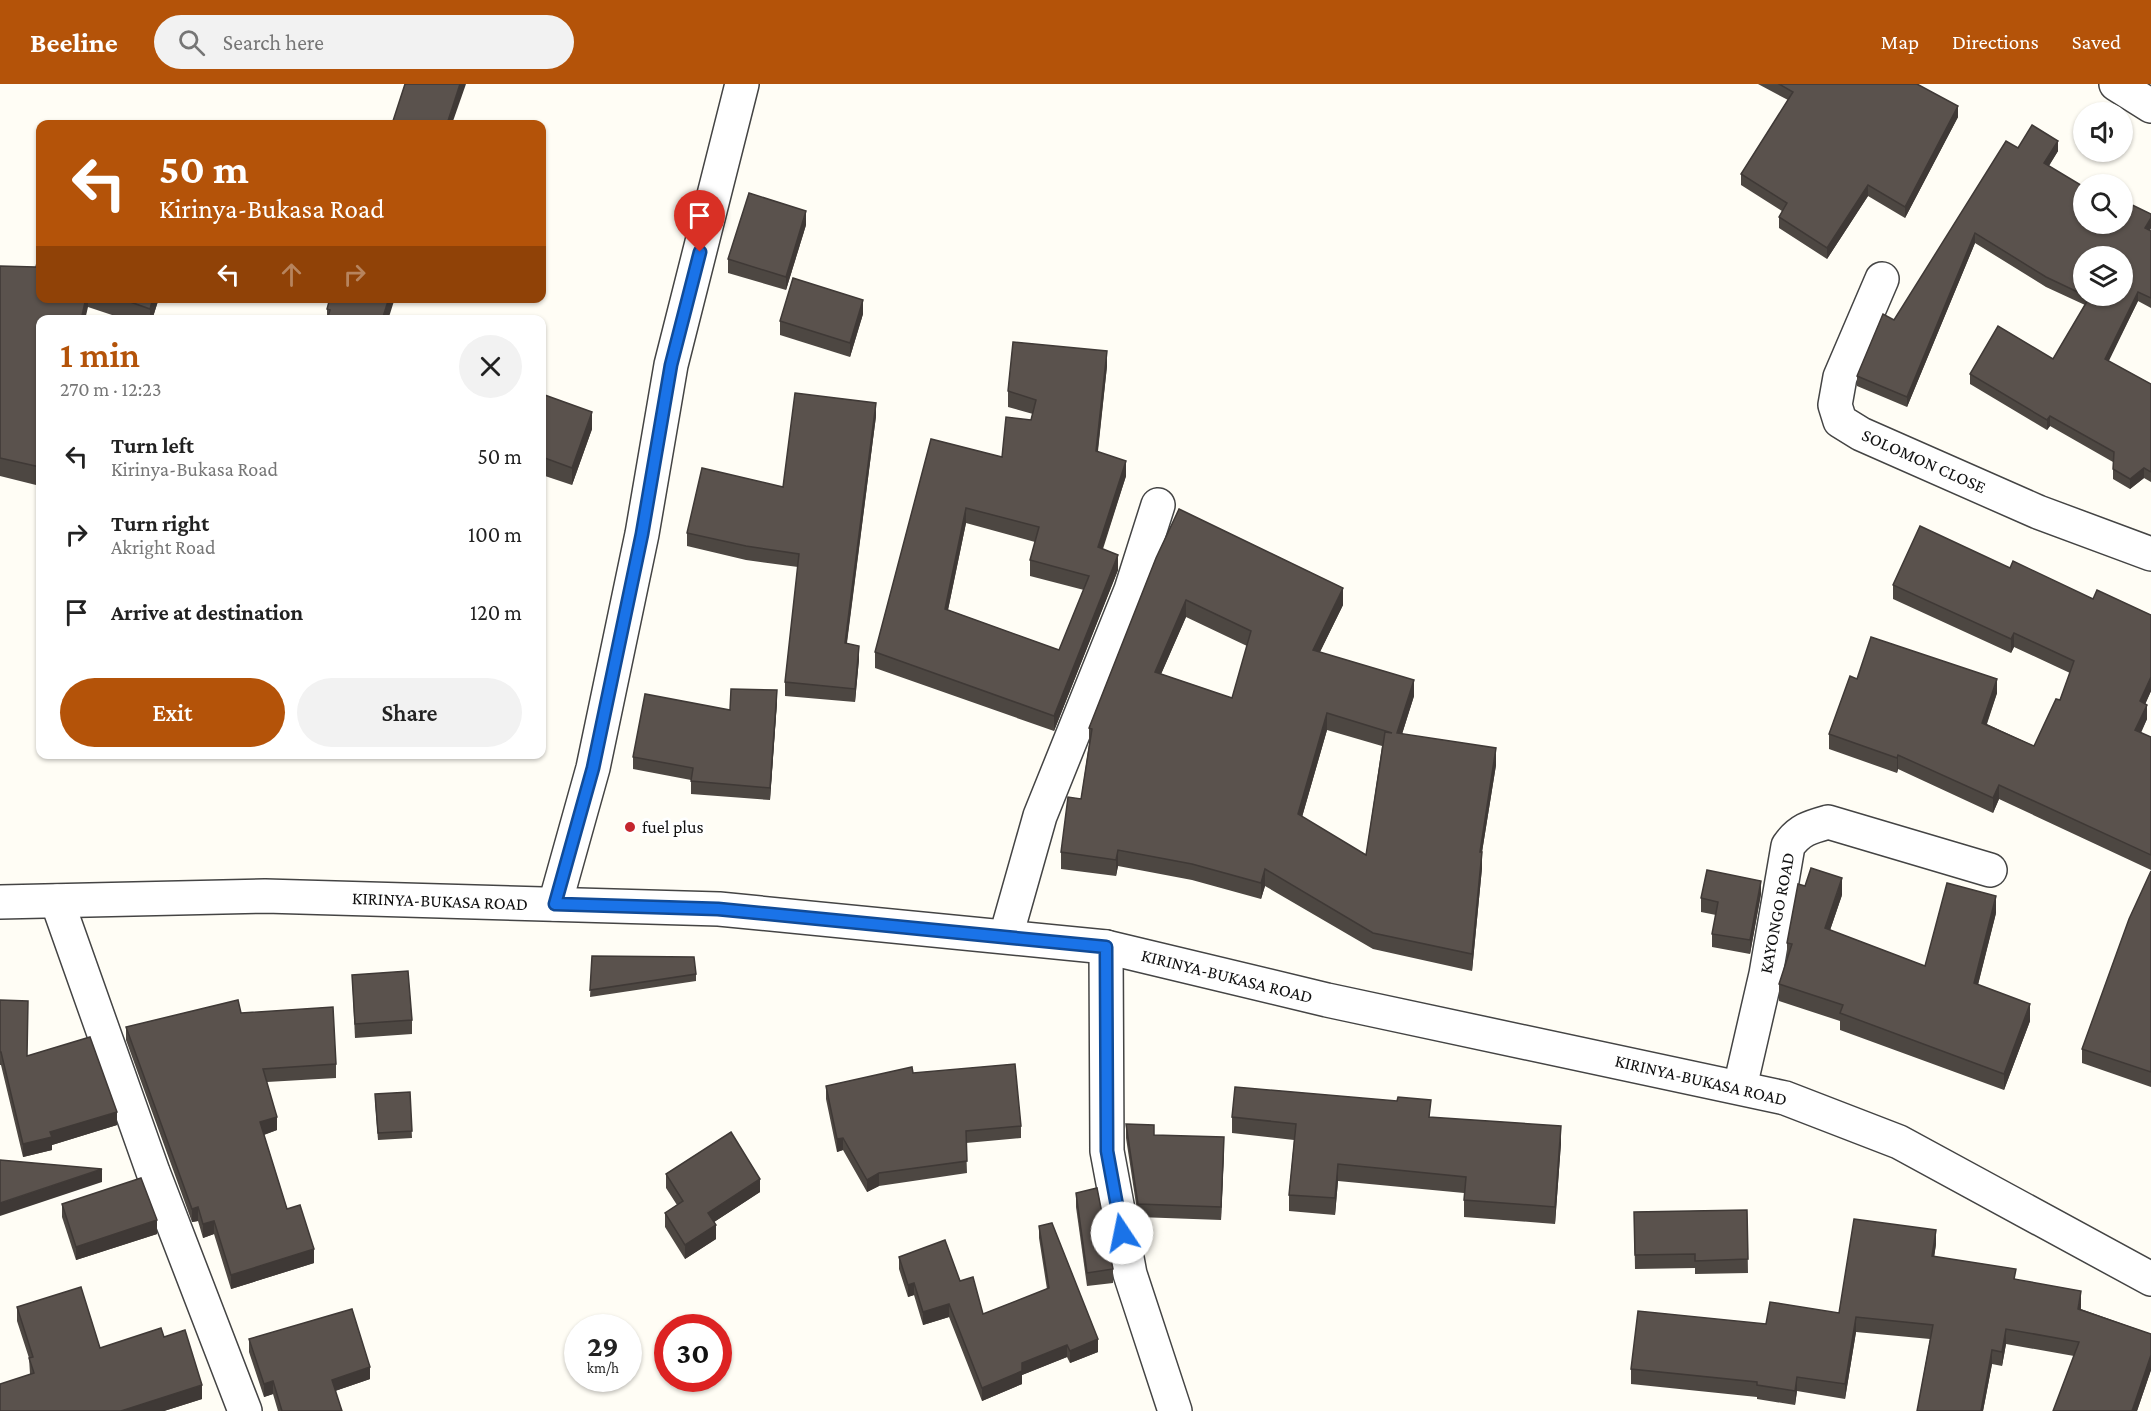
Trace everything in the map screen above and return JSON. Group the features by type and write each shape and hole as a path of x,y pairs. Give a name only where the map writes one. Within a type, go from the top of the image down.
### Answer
{"street":[{"path":"555,904 593,768 642,534 671,365 741,84"},
{"path":"2116,84 2151,106"},
{"name":"SOLOMON CLOSE","path":"1882,279 1840,377 1835,405 1840,421 1861,434 2038,512 2151,554"},
{"path":"1005,936 1040,816 1131,590 1158,505"},
{"name":"KAYONGO ROAD","path":"1740,1087 1766,974 1786,855 1795,835 1805,828 1828,822 1990,870"},
{"name":"KIRINYA-BUKASA ROAD","path":"0,902 265,896 718,909 1106,947 1327,1000 1785,1098 1899,1142 2071,1238 2151,1279"},
{"path":"57,901 153,1172 244,1411"},
{"path":"1106,947 1107,1151 1130,1274 1175,1411"}],"building":[{"path":"405,84 460,84 448,120 393,120"},
{"path":"1779,84 1917,84 1958,106 1905,207 1868,185 1827,248 1779,217 1787,203 1741,174 1793,92"},
{"path":"2032,125 2058,141 2044,163 2073,180 2073,234 2133,234 2133,205 2151,214 2145,228 2151,231 2151,298 2138,292 2133,302 2133,246 2073,246 2073,290 2046,277 1975,233 1907,397 1857,376 1883,314 1894,320 2006,141 2018,148"},
{"path":"749,193 806,211 786,277 728,259"},
{"path":"0,266 36,267 36,303 85,303 82,315 36,315 36,466 0,458"},
{"path":"793,278 863,300 850,343 780,321"},
{"path":"133,303 152,303 150,309"},
{"path":"329,303 387,303 384,315 328,315 330,310 327,309"},
{"path":"2084,306 2131,306 2105,359 2151,384 2151,472 2144,468 2130,479 2113,469 2114,452 2050,416 2047,420 1970,374 1998,326 2053,359"},
{"path":"1013,342 1107,351 1096,451 1126,461 1098,547 1118,555 1054,716 875,652 931,439 1002,457 1006,417 1031,420 1036,400 1008,391","holes":["966,508 1039,527 1030,560 1089,576 1059,650 945,609"]},
{"path":"795,393 876,403 845,643 859,646 855,689 785,682 799,554 746,546 687,533 702,468 783,487"},
{"path":"546,395 592,412 572,468 546,458"},
{"path":"1179,509 1343,588 1313,650 1414,680 1397,733 1496,748 1480,852 1482,852 1472,954 1373,933 1265,869 1261,883 1192,864 1118,850 1116,860 1061,852 1068,797 1081,799 1092,729 1089,728 1156,558","holes":["1186,600 1251,631 1232,698 1155,672","1327,713 1392,733 1385,732 1366,855 1298,814"]},
{"path":"1920,526 2010,568 2013,561 2093,599 2097,590 2151,615 2151,677 2140,701 2147,705 2135,730 2151,737 2151,855 1999,785 1993,798 1898,755 1897,758 1829,734 1850,676 1857,679 1871,637 1997,679 1982,723 2034,746 2056,699 2060,700 2074,661 2014,633 2011,639 1893,585"},
{"path":"731,689 777,690 770,788 691,781 693,768 633,757 645,694 730,710"},
{"path":"1811,868 1842,878 1825,928 1925,966 1947,883 1996,896 1974,983 2030,1004 2004,1074 1840,1013 1843,1005 1779,984 1792,944 1787,943 1798,884 1805,886"},
{"path":"1707,870 1761,881 1750,940 1712,934 1718,902 1701,898"},
{"path":"2151,871 2151,1072 2082,1049 2129,919"},
{"path":"592,956 694,957 696,974 590,990"},
{"path":"408,971 412,1020 355,1024 352,975"},
{"path":"0,1000 28,1001 27,1056 90,1037 117,1112 50,1132 52,1137 23,1144 0,1052"},
{"path":"238,1000 241,1013 333,1007 336,1064 263,1069 277,1117 260,1122 287,1209 300,1205 314,1249 231,1275 214,1221 203,1224 198,1207 192,1209 126,1027"},
{"path":"1015,1064 1021,1126 966,1131 967,1161 879,1173 867,1180 843,1138 837,1139 826,1086 912,1067 913,1073"},
{"path":"1235,1087 1397,1101 1398,1097 1431,1100 1429,1117 1561,1126 1555,1207 1464,1200 1466,1177 1338,1164 1335,1198 1289,1195 1296,1124 1232,1117"},
{"path":"410,1092 412,1131 378,1133 375,1094"},
{"path":"1126,1124 1154,1125 1154,1135 1224,1137 1221,1207 1138,1204"},
{"path":"731,1132 760,1179 708,1213 716,1225 685,1245 665,1213 683,1201 666,1174"},
{"path":"0,1160 102,1169 0,1203"},
{"path":"141,1178 157,1220 76,1247 62,1204"},
{"path":"1097,1188 1113,1269 1087,1273 1076,1193"},
{"path":"1747,1210 1748,1259 1695,1261 1695,1254 1635,1255 1634,1212"},
{"path":"1854,1219 1936,1230 1932,1256 2016,1269 2014,1279 2081,1291 2078,1309 2151,1334 2151,1355 2132,1411 2053,1411 2079,1342 2006,1329 2002,1352 1992,1350 1981,1411 1917,1411 1933,1325 1856,1317 1845,1384 1797,1377 1795,1391 1757,1385 1757,1382 1631,1369 1638,1311 1766,1324 1770,1302 1839,1313"},
{"path":"1052,1223 1098,1339 1070,1351 1067,1345 1022,1363 1022,1371 982,1388 949,1304 923,1312 914,1283 908,1285 899,1257 945,1240 960,1281 973,1277 983,1314 1049,1288 1039,1226"},
{"path":"81,1287 100,1348 161,1328 164,1337 185,1330 202,1385 121,1411 0,1411 0,1384 34,1373 29,1358 33,1357 17,1307"},
{"path":"352,1309 370,1367 332,1380 342,1411 282,1411 273,1381 264,1384 249,1339"}],"place":[{"name":"fuel plus","path":"630,827"}],"route":[{"path":"700,252 671,365 642,534 593,768 555,904 718,909 1106,947 1107,1151 1122,1233"}]}
